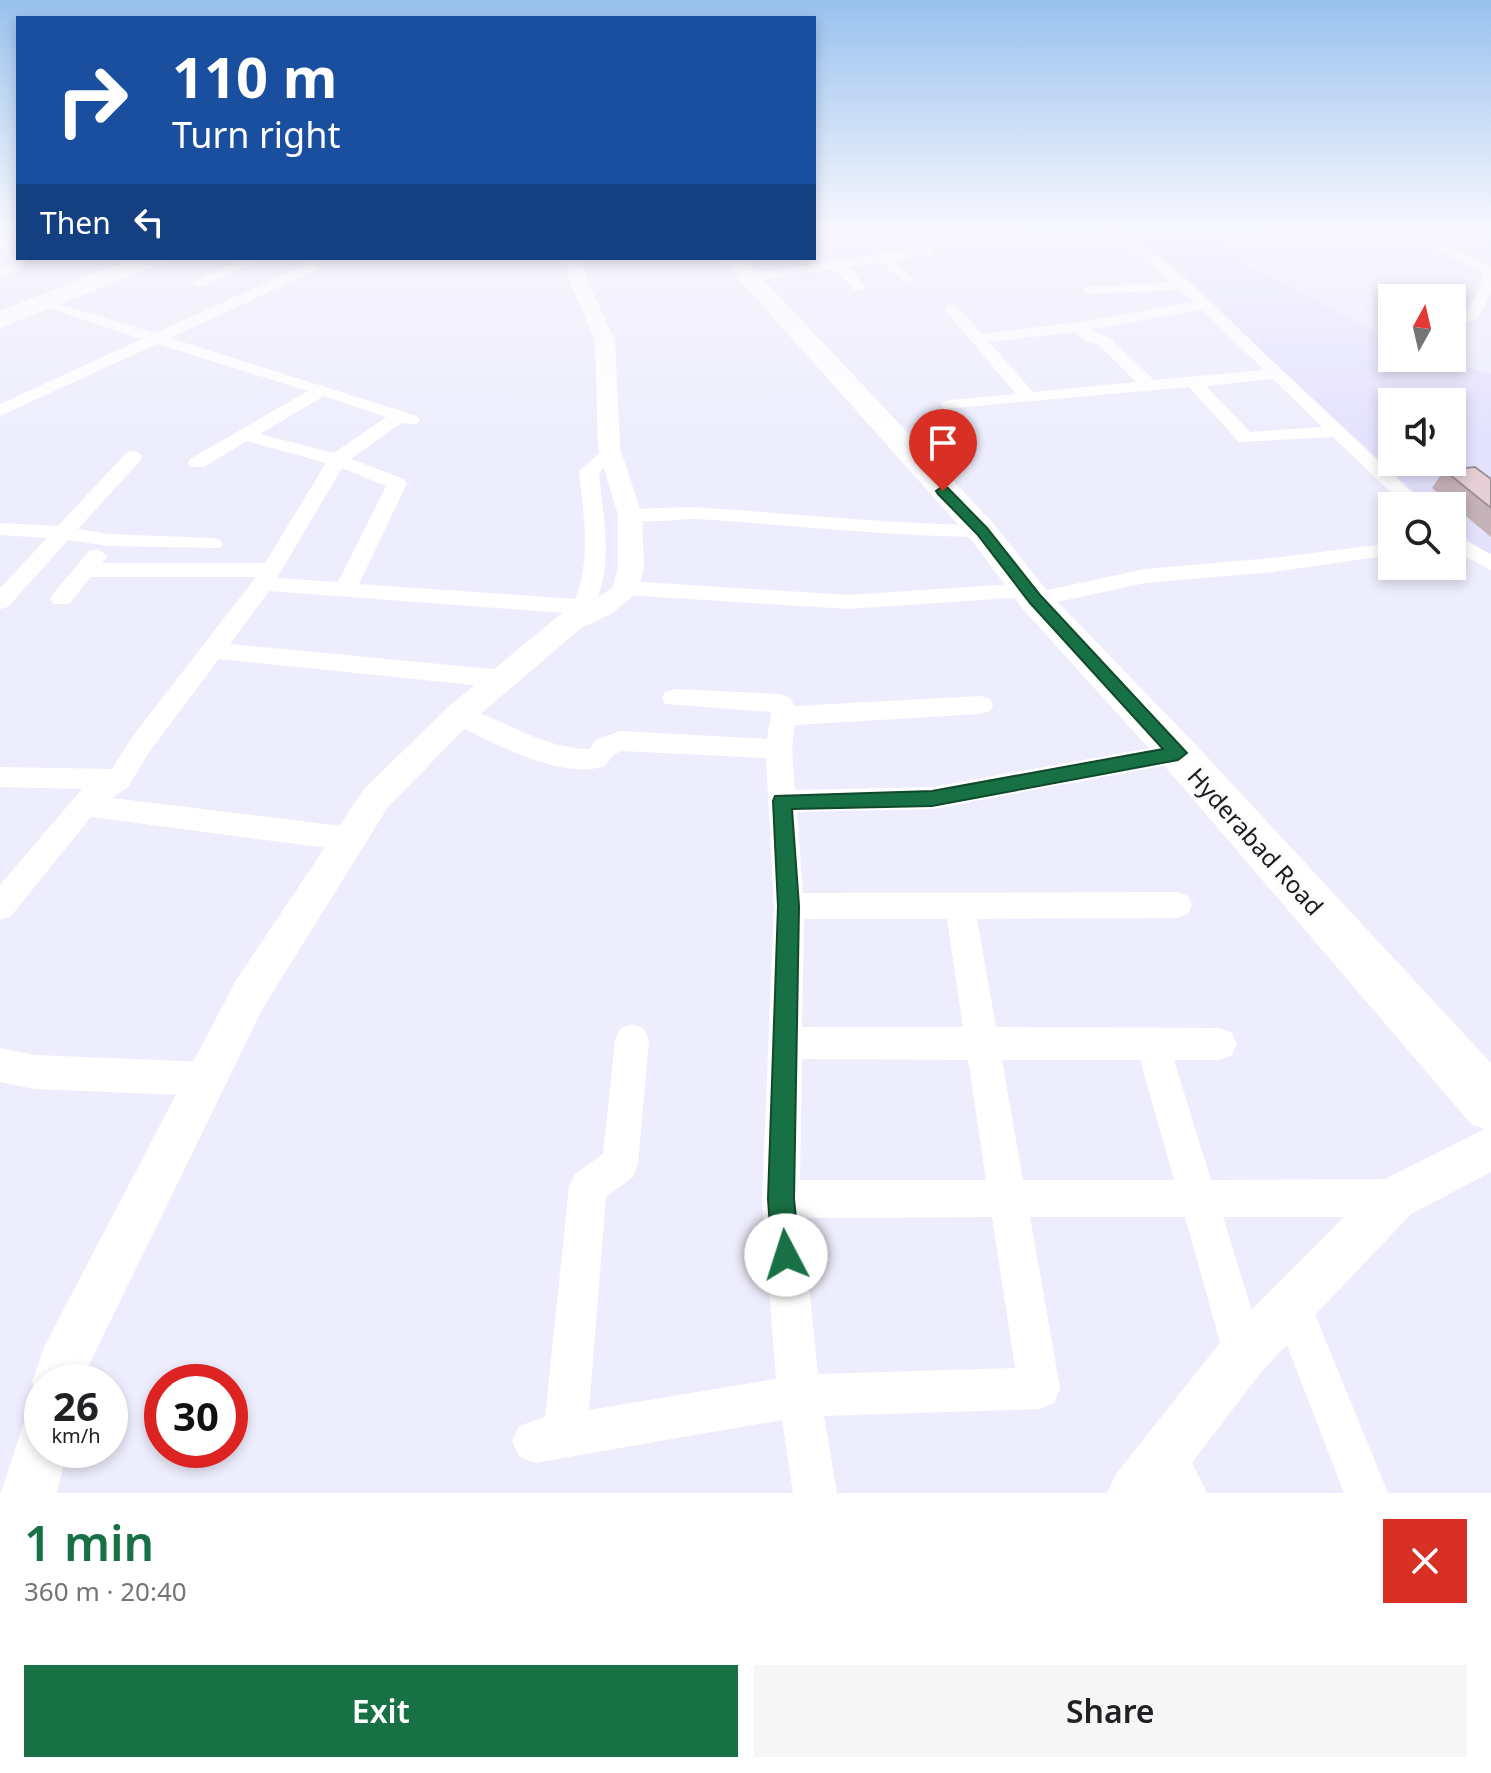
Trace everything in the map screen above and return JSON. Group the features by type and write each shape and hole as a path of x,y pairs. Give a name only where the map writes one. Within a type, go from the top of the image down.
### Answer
{"highway":[{"path":"0,320 57,297"}],"main road":[{"name":"Hyderabad Road","path":"766,297 982,531 1032,595 1178,753 1491,1104"}],"street":[{"path":"0,411 247,297"},
{"path":"63,1364 249,995 376,798 459,715 595,606 631,568 630,515 611,453 605,340 586,297"},
{"path":"1196,297 1401,492"},
{"path":"1473,316 1486,297"},
{"path":"0,907 90,798 119,780 141,744 267,577 337,460 406,419 41,303"},
{"path":"977,339 1078,327 1205,305"},
{"path":"951,308 1028,397"},
{"path":"1466,318 1491,314"},
{"path":"1078,327 1093,339 1105,342 1149,385"},
{"path":"950,405 1275,374"},
{"path":"1193,382 1245,438 1335,431"},
{"path":"197,463 322,390"},
{"path":"244,435 337,460 397,483 345,590"},
{"path":"595,606 592,586 596,562 589,471 611,453"},
{"path":"0,602 133,457"},
{"path":"630,515 691,513 858,523 893,530 982,531"},
{"path":"0,529 109,540 213,544"},
{"path":"1466,539 1483,538"},
{"path":"61,599 109,540"},
{"path":"1466,548 1491,563"},
{"path":"86,570 267,577 345,590 595,606 1032,595 1145,576 1273,565 1378,551"},
{"path":"212,650 502,679"},
{"path":"674,698 780,703 789,906 781,1199 799,1396 815,1493"},
{"path":"459,715 547,753 583,760 596,759 605,747 620,741 782,732 981,705"},
{"path":"782,801 932,798 1178,753"},
{"path":"0,777 119,780"},
{"path":"84,805 350,839"},
{"path":"789,906 1177,905"},
{"path":"632,1040 620,1164 588,1187 550,1438 799,1396 1039,1388 960,907"},
{"path":"785,1043 1220,1044"},
{"path":"1153,1046 1244,1353"},
{"path":"0,1065 35,1072 206,1079"},
{"path":"1135,1493 1175,1474 1244,1353 1395,1198 1491,1148"},
{"path":"781,1199 1395,1198"},
{"path":"1291,1304 1366,1493"},
{"path":"29,1493 36,1468"}],"shaded area":[{"path":"1208,297 1308,297 1378,332 1378,372 1466,372 1466,367 1491,374 1491,558 1466,537 1466,492 1415,492 1397,476 1466,476 1466,388 1378,388 1378,458 1268,358"}],"building":[{"path":"1475,467 1491,479 1491,508 1451,476 1466,476 1466,468"}],"route":[{"path":"786,1255 781,1199 789,906 782,801 932,798 1178,753 1035,600 982,531 943,491"}]}
